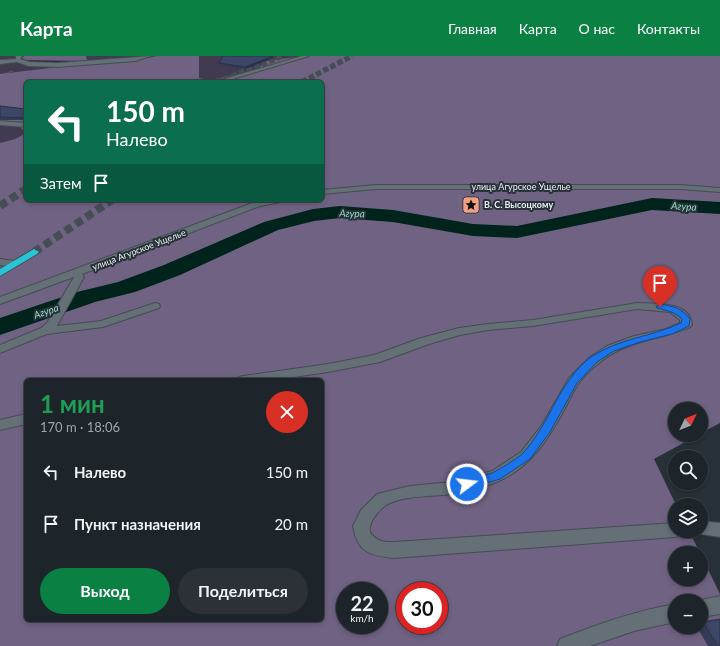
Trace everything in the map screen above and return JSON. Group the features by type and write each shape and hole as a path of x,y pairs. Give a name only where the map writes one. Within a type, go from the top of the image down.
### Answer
{"highway":[{"path":"0,273 34,252"}],"street":[{"path":"0,62 19,58 28,64 58,65 125,58 135,60 149,56"},
{"path":"224,80 307,56"},
{"path":"265,61 280,64"},
{"path":"21,69 40,65"},
{"path":"0,123 24,125"},
{"name":"улица Агурское Ущелье","path":"324,192 376,187 680,187 720,190"},
{"name":"улица Агурское Ущелье","path":"0,301 76,274 258,204 268,202"},
{"path":"0,262 15,264"},
{"path":"49,328 79,277 76,274"},
{"path":"0,349 49,328 103,324 155,306"},
{"path":"257,378 328,368 376,359 425,341 459,332 488,327 533,323 636,306 672,309 680,313 686,319 686,324 669,332 638,339 611,349 594,360 573,381 547,429 526,456 496,476 452,488 410,492 383,499 367,515 361,526 363,537 376,549 394,550 668,530"},
{"path":"0,425 24,419"},
{"path":"708,529 720,530"},
{"path":"708,607 720,605"},
{"path":"567,646 583,638 656,616 668,614"}],"path":[{"path":"0,75 21,69"}],"shaded area":[{"path":"0,56 24,56 22,57 42,62 82,61 83,65 0,74"},
{"path":"24,56 86,56 88,63 142,59 157,56 199,56 199,78 210,80 24,80 24,131 20,127 0,126 0,74 83,64 81,61 26,60 22,58"},
{"path":"86,56 157,56 142,59 88,63"},
{"path":"199,56 304,56 265,61 257,70 210,80 199,78"},
{"path":"304,56 720,56 720,423 708,429 708,402 668,402 668,442 685,442 654,459 673,498 668,498 668,538 692,538 696,546 668,546 668,586 708,586 708,569 720,594 720,646 0,646 0,143 15,139 24,134 24,202 324,202 324,80 210,80 257,70 265,61"},
{"path":"0,126 20,127 24,131 24,134 15,139 0,143"}],"building":[{"path":"223,56 273,56 245,67 219,63"},
{"path":"0,106 24,109 24,118 0,117"},
{"path":"720,619 720,646 718,646 708,630 708,621"}],"waterway":[{"name":"Агура","path":"0,327 86,297 126,287 172,270 271,226 313,215 340,212 393,216 473,230 517,232 652,204 720,208"}],"tunnel":[{"path":"222,80 283,56"},
{"path":"306,80 352,56"},
{"path":"0,206 24,190"},
{"path":"34,252 109,202"}],"place":[{"name":"В. С. Высоцкому","path":"471,205"}],"route":[{"path":"467,484 496,476 526,456 547,429 573,381 594,360 611,349 638,339 669,332 686,324 686,319 680,313 672,309 660,307"}]}
